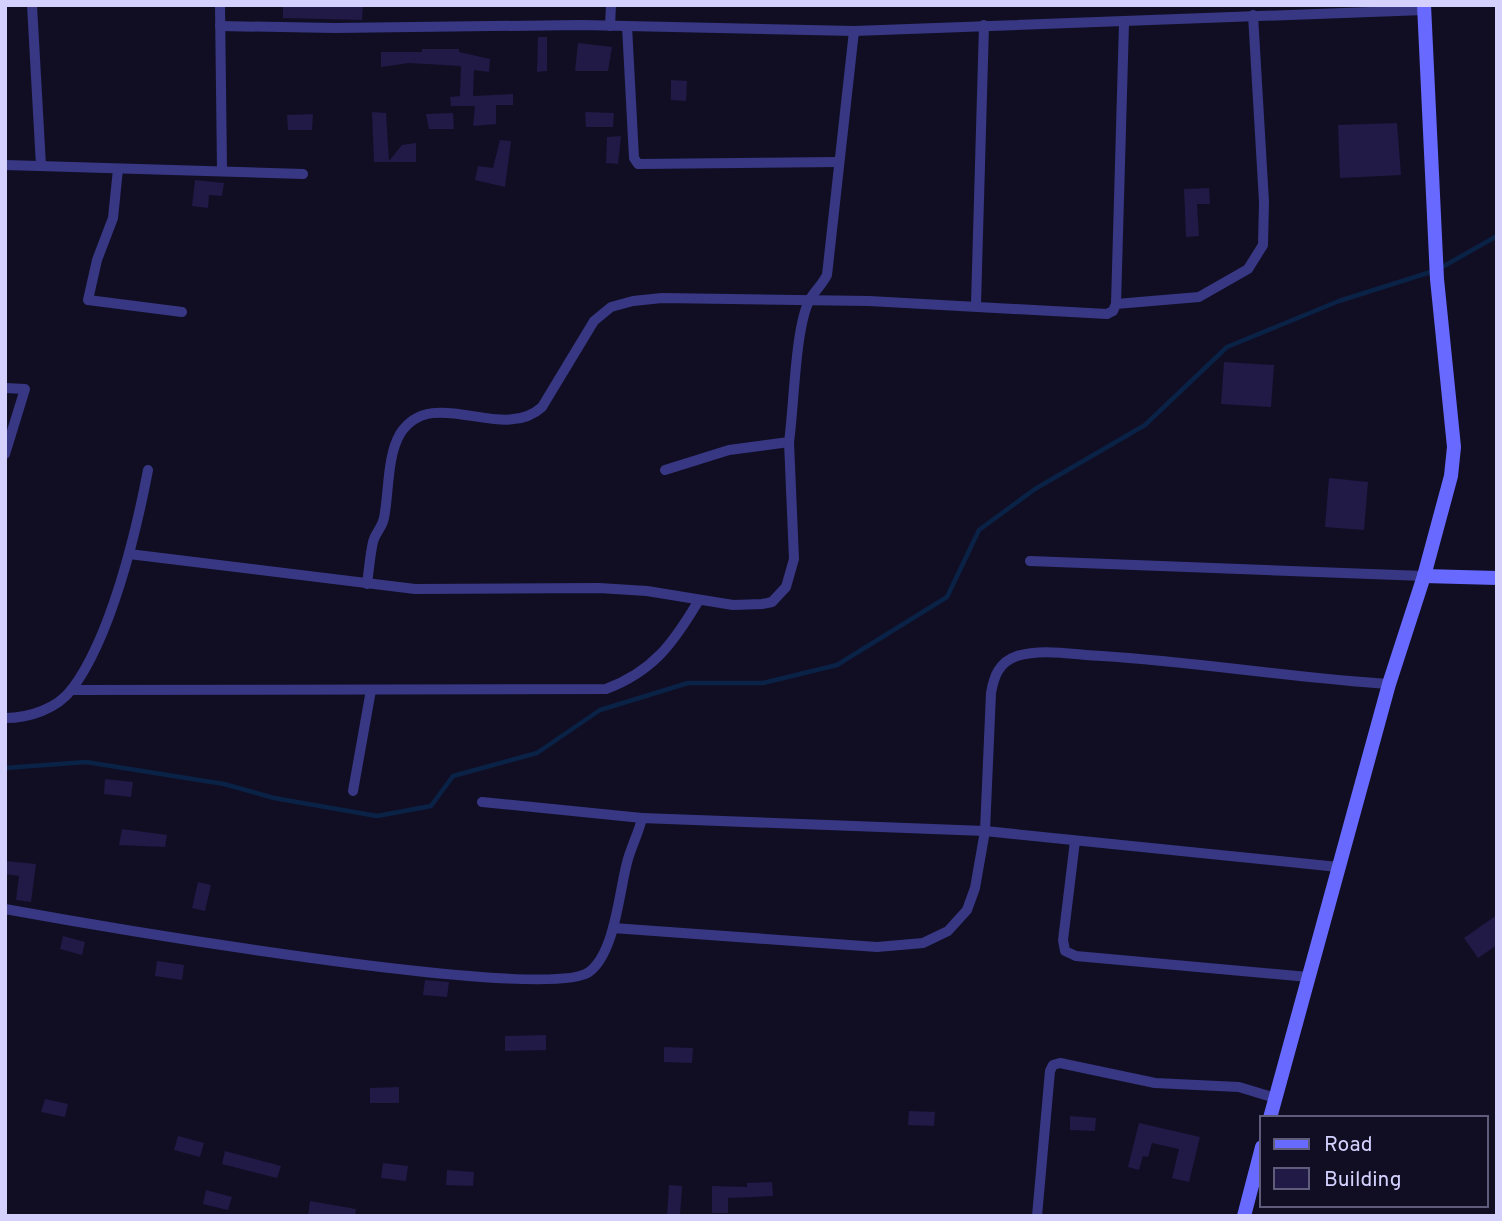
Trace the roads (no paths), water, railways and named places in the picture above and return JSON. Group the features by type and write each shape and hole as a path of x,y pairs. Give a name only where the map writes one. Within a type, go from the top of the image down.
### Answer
{"street":[{"path":"32,5 41,166"},
{"path":"220,5 222,170"},
{"path":"610,26 611,5"},
{"path":"220,26 627,26 853,31 984,25 1124,23 1424,8 1437,279 1454,447 1443,508 1389,684 1270,1116"},
{"path":"1116,304 1199,297 1248,269 1263,245 1264,202 1253,15"},
{"path":"367,584 374,540 384,519 396,444 402,431 414,420 434,413 503,421 532,416 542,407 594,321 618,304 662,298 809,300 976,304 1107,314 1113,311 1116,304 1124,23"},
{"path":"976,304 984,25"},
{"path":"627,26 634,158 638,164 839,162"},
{"path":"129,554 367,584 454,590 647,591 699,600 762,604 772,602 786,587 794,559 789,442 802,334 809,300 819,291 827,275 853,31"},
{"path":"5,165 303,174"},
{"path":"118,169 113,218 97,260 88,300 182,312"},
{"path":"5,388 25,389 5,454"},
{"path":"665,470 729,450 789,442"},
{"path":"5,718 26,717 47,709 71,690 104,624 129,554 148,470"},
{"path":"1030,561 1497,578"},
{"path":"71,690 606,689 637,676 657,660 699,600"},
{"path":"613,928 877,947 923,943 948,931 967,910 975,888 985,831 990,693 994,677 1002,664 1015,657 1049,653 1128,658 1389,684"},
{"path":"353,791 371,690"},
{"path":"482,802 642,818 985,831 1338,867"},
{"path":"5,909 249,950 482,976 561,981 580,978 597,965 613,928 623,880 642,818"},
{"path":"1074,841 1063,940 1065,951 1076,956 1308,977"},
{"path":"1037,1216 1049,1071 1053,1065 1060,1063 1155,1083 1239,1087 1275,1098"},
{"path":"1244,1216 1260,1155"}],"waterway":[{"path":"5,768 86,762 224,784 274,798 377,816 431,806 453,776 537,753 600,710 688,683 763,683 837,665 947,597 979,530 1035,489 1145,425 1227,347 1339,301 1437,270 1497,236"}]}
